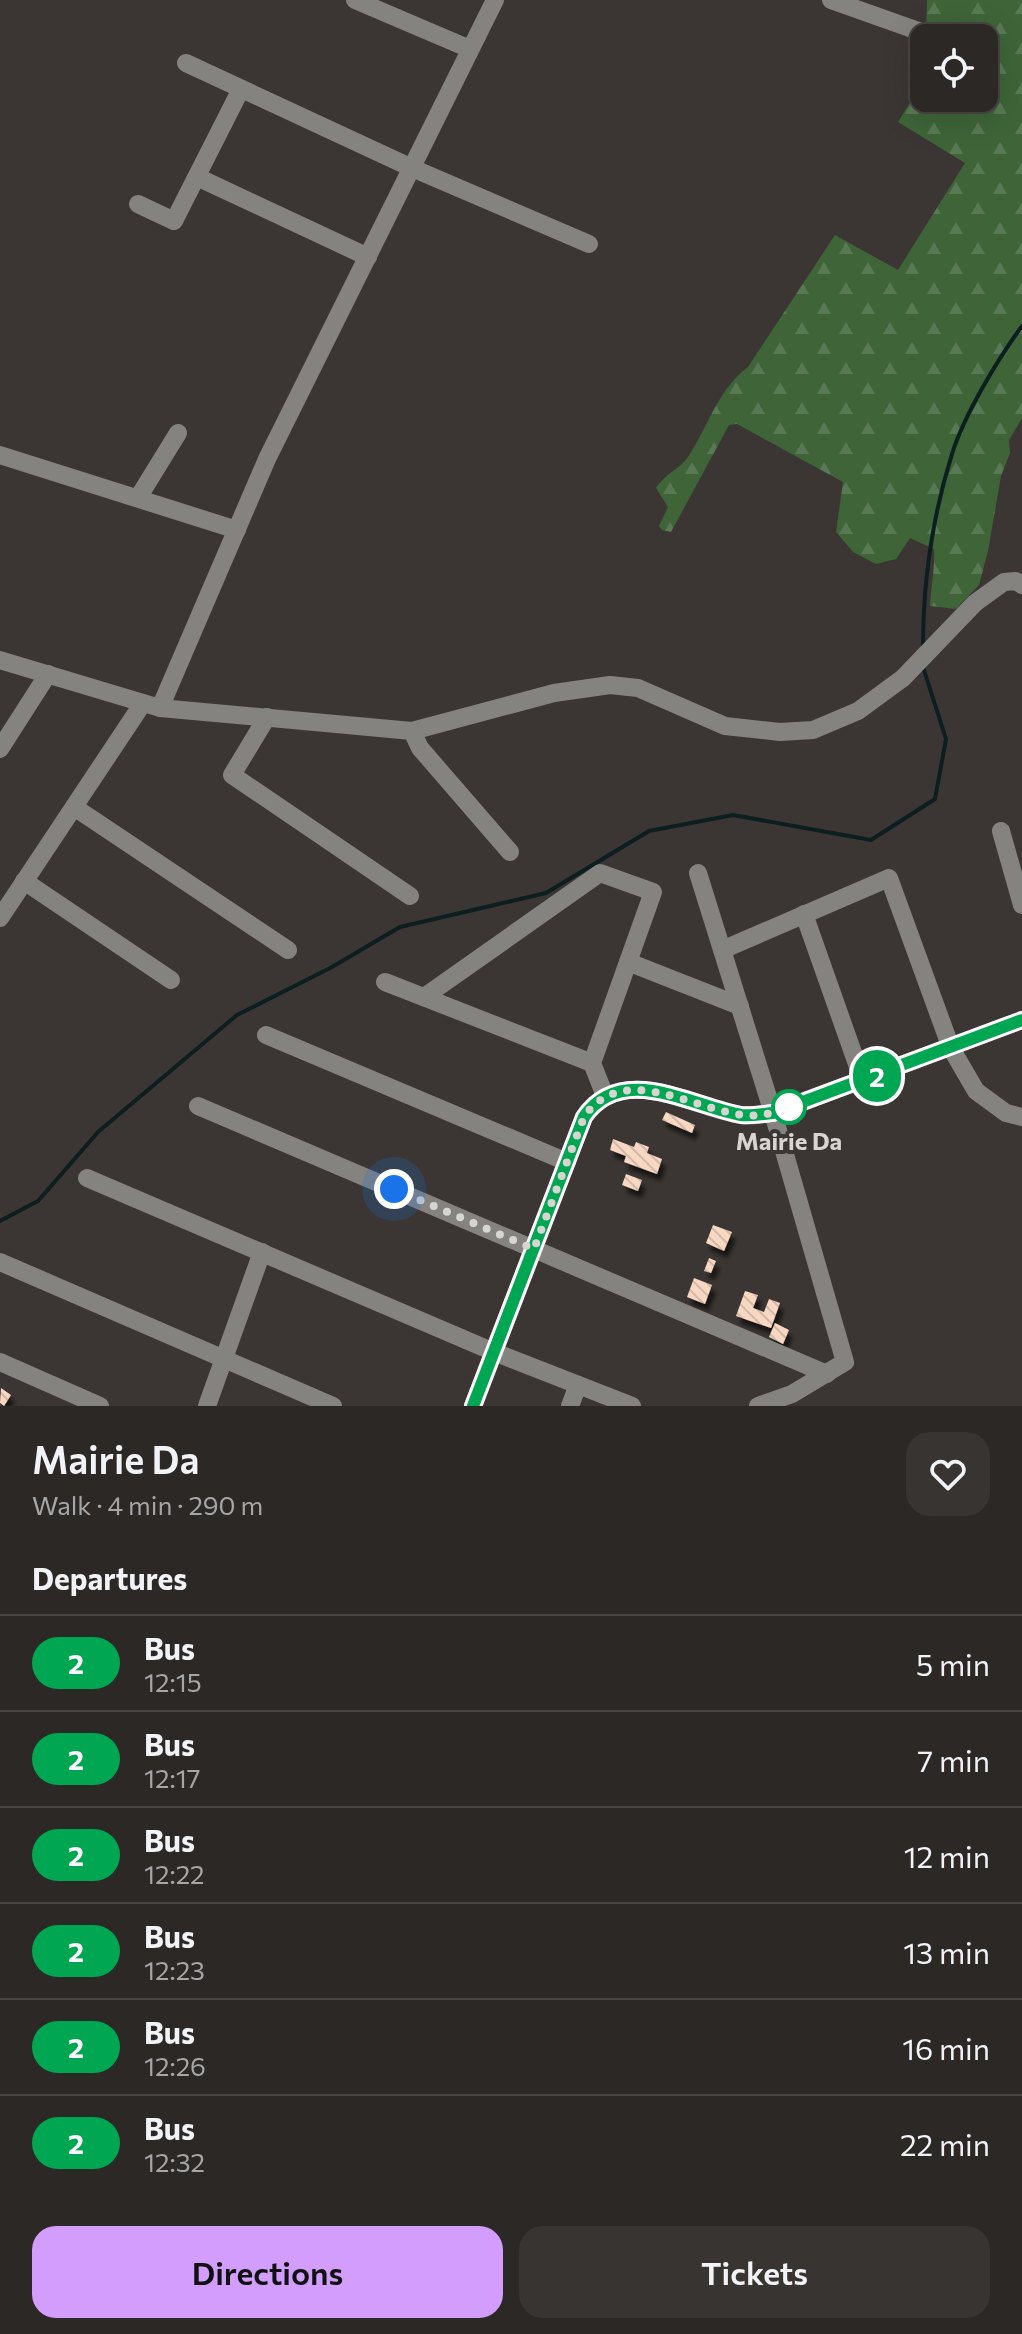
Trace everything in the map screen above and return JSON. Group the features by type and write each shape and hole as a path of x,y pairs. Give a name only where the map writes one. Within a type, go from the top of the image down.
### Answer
{"street":[{"path":"355,0 470,49"},
{"path":"0,918 74,807 152,706 237,530 267,459 495,0"},
{"path":"831,0 910,28"},
{"path":"186,63 412,168 589,244"},
{"path":"138,204 174,221 241,89"},
{"path":"197,177 368,257"},
{"path":"138,498 178,433"},
{"path":"0,455 237,530"},
{"path":"0,660 152,706 412,731 554,693 610,685 638,688 725,726 780,732 813,730 858,711 903,678 975,603 1004,582 1020,578"},
{"path":"0,748 48,674"},
{"path":"267,717 232,775 410,896"},
{"path":"412,731 420,748 510,852"},
{"path":"74,807 288,950"},
{"path":"1001,831 1022,905"},
{"path":"424,997 600,873 653,892 592,1063 605,1096"},
{"path":"698,873 773,1113 845,1362 792,1394 758,1406"},
{"path":"722,950 889,878 951,1048 976,1091 1006,1113 1022,1117"},
{"path":"24,881 171,980"},
{"path":"804,914 863,1081"},
{"path":"628,962 740,1006"},
{"path":"385,982 592,1063"},
{"path":"473,1406 584,1117 605,1096 619,1090 639,1088 745,1116 773,1113 1022,1020"},
{"path":"266,1035 567,1162"},
{"path":"198,1106 827,1374"},
{"path":"87,1178 494,1352 632,1406"},
{"path":"207,1406 262,1252"},
{"path":"0,1262 333,1406"},
{"path":"0,1362 100,1406"},
{"path":"570,1406 578,1385"}],"green space":[{"path":"927,0 1022,0 1022,418 1009,440 1010,453 1001,476 979,585 956,609 930,606 934,549 910,538 896,559 876,564 853,552 836,532 843,482 737,424 729,425 671,532 659,526 668,507 656,488 688,457 721,397 748,367 835,235 898,270 965,163 898,122 910,103 910,112 998,112 998,24 926,24"}],"building":[{"path":"666,1112 695,1125 692,1133 662,1120"},
{"path":"613,1139 634,1147 636,1142 649,1147 647,1153 662,1159 657,1174 624,1162 626,1156 610,1150"},
{"path":"626,1174 642,1180 638,1191 622,1185"},
{"path":"713,1225 732,1232 724,1251 706,1243"},
{"path":"709,1258 716,1261 711,1273 704,1271"},
{"path":"694,1278 712,1285 705,1304 687,1297"},
{"path":"745,1291 758,1295 753,1308 764,1312 769,1299 780,1303 771,1328 736,1316"},
{"path":"775,1323 789,1330 783,1344 769,1337"},
{"path":"1,1388 11,1395 4,1406 0,1403"}],"waterway":[{"path":"923,647 930,549 952,454 982,388 1022,326"},
{"path":"0,1221 38,1201 98,1132 237,1015 332,967 400,927 546,893 649,831 733,815 871,840 935,799 946,739 923,667"}],"bus line":[{"name":"2","path":"473,1406 584,1117 605,1096 619,1090 639,1088 745,1116 773,1113 1022,1020"}],"place":[{"name":"Mairie Da","path":"789,1107"}],"route":[{"path":"394,1189 534,1249 584,1117 605,1096 619,1090 639,1088 745,1116 773,1113 803,1102 789,1107"}]}
